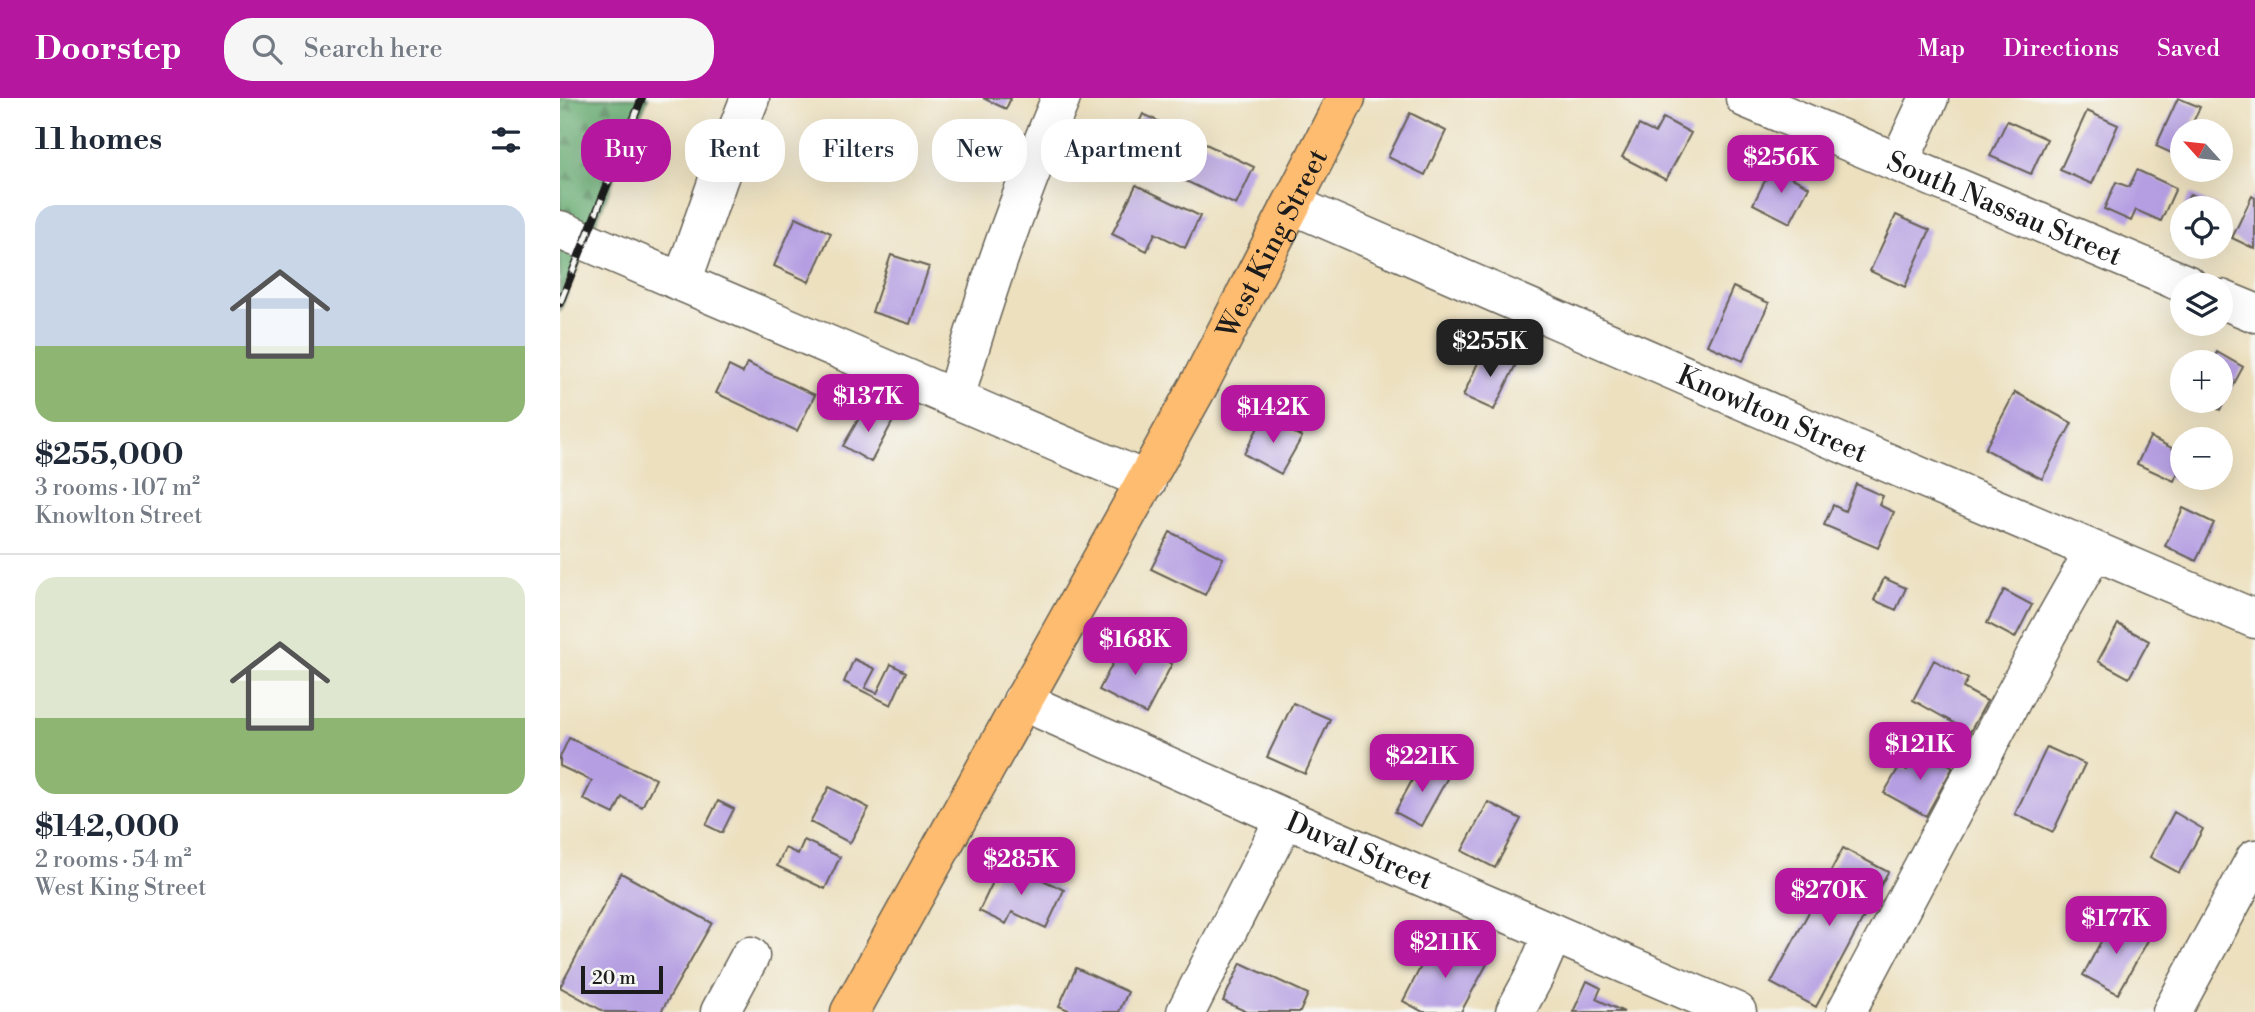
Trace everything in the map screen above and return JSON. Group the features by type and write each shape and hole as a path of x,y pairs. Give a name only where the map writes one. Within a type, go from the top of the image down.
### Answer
{"main road":[{"name":"West King Street","path":"850,1012 1147,481 1293,205 1346,98"}],"street":[{"path":"682,282 750,98"},
{"path":"955,399 970,344 1061,98"},
{"name":"South Nassau Street","path":"1745,98 2170,277"},
{"path":"1899,162 1929,98"},
{"name":"Knowlton Street","path":"1293,205 2255,619"},
{"path":"560,230 1147,481"},
{"path":"2233,304 2255,313"},
{"path":"1846,1012 2094,551"},
{"name":"Duval Street","path":"1022,701 1285,818 1737,1012"},
{"path":"1186,1012 1285,818"},
{"path":"2172,1012 2255,859"},
{"path":"1515,1012 1553,933"},
{"path":"720,1012 750,956"}],"green space":[{"path":"560,98 648,98 639,119 581,119 581,182 613,182 593,229 560,215"},
{"path":"560,245 583,255 560,311"}],"building":[{"path":"983,98 1011,98 1006,109"},
{"path":"2178,98 2200,107 2194,119 2170,119 2170,152 2156,146"},
{"path":"2087,111 2118,125 2092,184 2060,170"},
{"path":"1410,113 1446,131 1425,175 1388,157"},
{"path":"1143,114 1153,119 1141,119"},
{"path":"1663,118 1691,133 1666,180 1622,157 1639,125 1655,133"},
{"path":"2007,121 2047,139 2031,174 1990,156"},
{"path":"1207,145 1254,167 1236,205 1188,182 1207,182"},
{"path":"1772,167 1809,187 1790,223 1753,204"},
{"path":"2137,170 2176,188 2170,196 2161,221 2136,210 2131,221 2104,209 2116,182 2129,187"},
{"path":"1136,185 1200,216 1185,248 1155,233 1147,251 1112,234"},
{"path":"2252,196 2255,198 2255,249 2233,238"},
{"path":"1896,215 1930,230 1905,287 1870,271"},
{"path":"796,217 831,233 809,282 774,266"},
{"path":"891,255 929,267 910,324 872,312"},
{"path":"1733,287 1769,303 1743,361 1707,345"},
{"path":"1485,347 1517,362 1494,410 1463,396"},
{"path":"2233,361 2243,367 2233,386"},
{"path":"747,363 815,395 797,431 716,393 729,366 743,373"},
{"path":"2015,392 2072,423 2042,479 1985,449"},
{"path":"866,406 893,421 871,462 843,446"},
{"path":"1264,416 1302,437 1281,474 1244,454"},
{"path":"2150,437 2170,447 2170,479 2137,464"},
{"path":"1856,484 1883,496 1879,505 1894,512 1878,548 1824,525 1833,505 1845,511"},
{"path":"2183,508 2214,523 2196,561 2165,546"},
{"path":"1170,532 1223,558 1205,595 1151,569"},
{"path":"1884,578 1906,588 1896,610 1874,600"},
{"path":"2004,590 2032,605 2015,638 1987,623"},
{"path":"2118,624 2149,641 2129,678 2098,661"},
{"path":"1125,639 1172,664 1146,714 1099,690"},
{"path":"854,659 875,669 865,688 877,693 891,664 906,672 891,705 844,682"},
{"path":"1934,660 1968,679 1963,688 1987,701 1970,732 1913,700"},
{"path":"1293,703 1330,719 1305,774 1267,757"},
{"path":"569,738 656,779 642,807 622,797 614,814 583,799 592,781 560,766 560,757"},
{"path":"2047,747 2085,764 2053,832 2015,814"},
{"path":"1919,748 1953,767 1926,816 1884,793 1899,767 1907,770"},
{"path":"1422,762 1448,777 1421,826 1395,812"},
{"path":"829,787 869,808 850,843 810,822"},
{"path":"718,801 734,809 722,833 706,825"},
{"path":"1488,802 1521,819 1495,868 1462,851"},
{"path":"2174,812 2203,829 2179,873 2150,857"},
{"path":"804,840 840,857 825,889 777,866 785,848 798,854"},
{"path":"1843,848 1888,872 1816,1007 1771,983"},
{"path":"1003,861 1064,890 1046,928 1012,912 1006,924 979,911"},
{"path":"621,873 712,923 661,1012 605,1012 560,987"},
{"path":"2114,917 2150,937 2118,994 2083,975"},
{"path":"1436,937 1487,964 1461,1012 1423,1012 1403,1001"},
{"path":"1241,963 1308,994 1300,1012 1247,1012 1223,1001"},
{"path":"1076,968 1128,992 1119,1012 1073,1012 1059,1006"},
{"path":"1587,981 1601,988 1596,999 1624,1012 1573,1012"}],"railway":[{"path":"560,303 642,98"}]}
